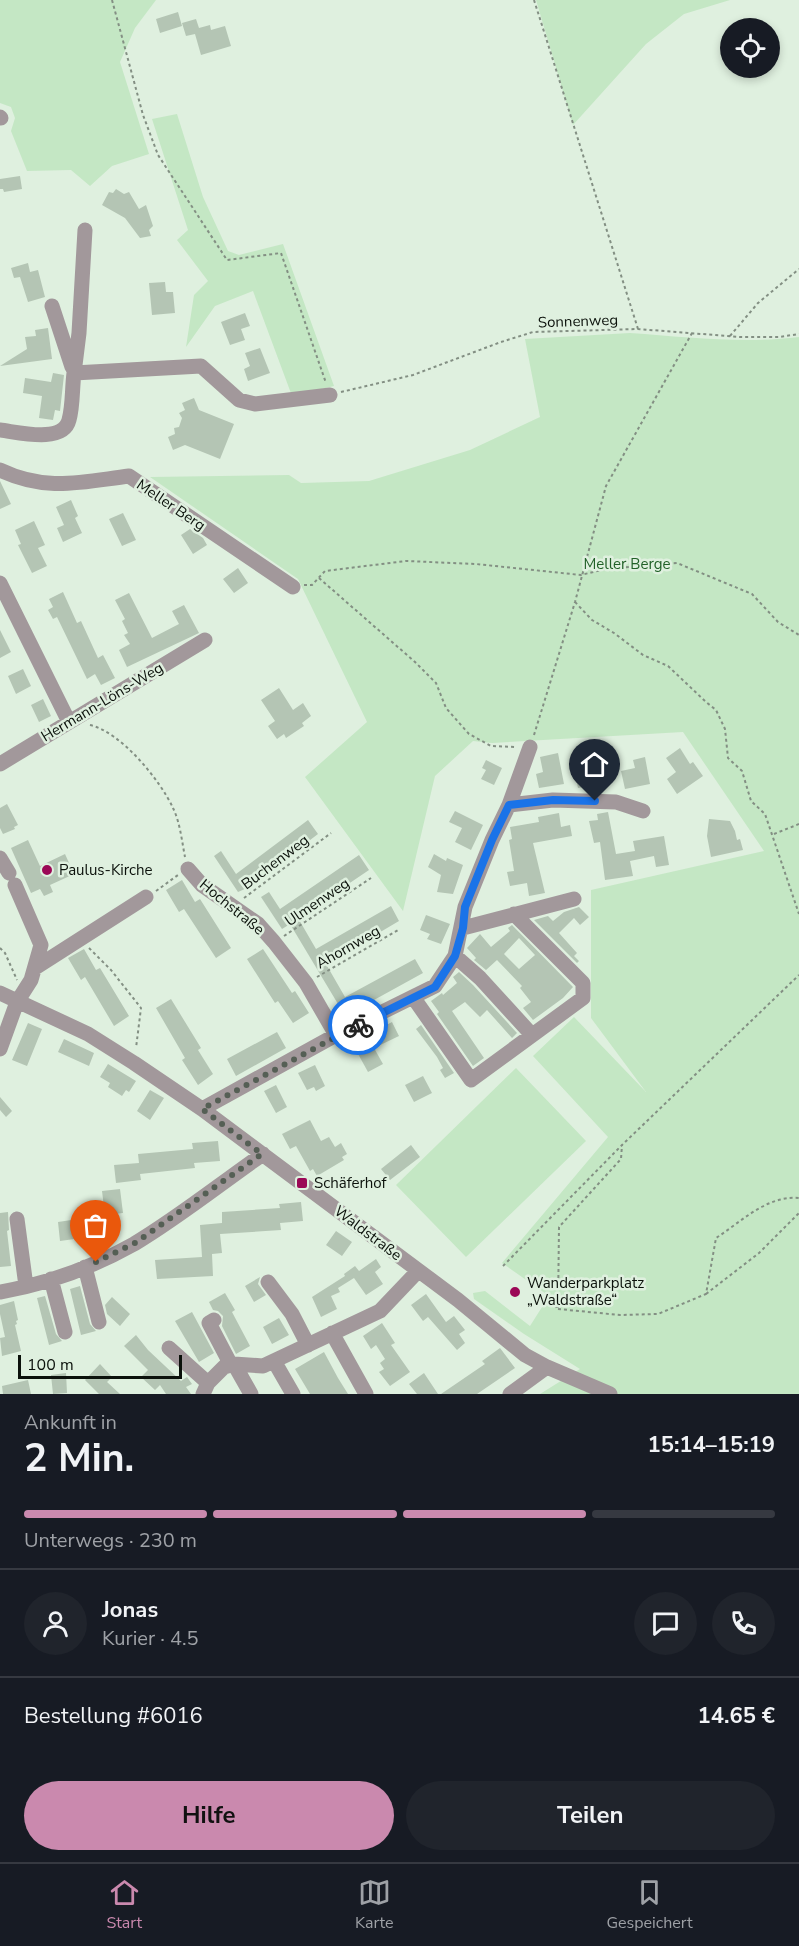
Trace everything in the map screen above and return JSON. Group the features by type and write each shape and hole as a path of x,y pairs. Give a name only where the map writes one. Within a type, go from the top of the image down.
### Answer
{"street":[{"path":"0,430 58,434 69,422 85,230"},
{"path":"52,306 74,373"},
{"path":"74,373 201,366 239,400 255,404 330,395"},
{"name":"Meller Berg","path":"0,470 20,480 57,485 129,476 293,587"},
{"path":"0,583 69,722"},
{"name":"Hermann-Löns-Weg","path":"0,764 205,640"},
{"path":"202,1109 336,1035 435,987 455,956 463,928 465,907 479,870 509,805 530,747"},
{"path":"509,805 553,800 616,802 643,811"},
{"path":"0,858 12,879 41,945 31,980 10,998 0,1049"},
{"name":"Hochstraße","path":"188,869 202,885 258,924 306,983 336,1035"},
{"path":"35,968 146,897"},
{"path":"463,928 574,899"},
{"path":"413,997 471,1080 583,998 582,982 514,914"},
{"path":"455,956 480,978 532,1035"},
{"name":"Waldstraße","path":"10,998 88,1034 202,1109 458,1300 525,1355 610,1394"},
{"path":"0,1292 51,1280 85,1267 135,1243 262,1154"},
{"path":"17,1219 26,1286"},
{"path":"85,1267 99,1322"},
{"path":"169,1348 206,1388 224,1367 232,1364 263,1366 380,1311 418,1271"},
{"path":"51,1280 65,1332"},
{"path":"268,1282 292,1314 308,1345"},
{"path":"214,1320 209,1323 251,1394"},
{"path":"332,1333 366,1394"},
{"path":"274,1361 293,1394"},
{"path":"510,1394 547,1367"}],"path":[{"path":"112,0 143,115 158,155 227,260 281,253 330,395"},
{"path":"534,0 638,329"},
{"path":"730,336 758,303 799,269"},
{"name":"Sonnenweg","path":"330,395 413,375 533,332 638,329 730,336 779,337 799,334"},
{"path":"319,578 436,683 446,708 469,734 491,746 530,747 606,486 692,333"},
{"path":"293,587 312,585 326,571 343,567 406,561 476,564 580,575 605,569 677,563 752,594 777,622 799,635"},
{"path":"574,602 592,620 643,655 668,666 717,710 725,729 728,758 742,771 751,801 765,814 799,914"},
{"path":"69,722 93,725 127,747 154,777 174,809 188,869 146,897"},
{"path":"773,834 799,824"},
{"name":"Buchenweg","path":"232,908 331,833"},
{"name":"Ulmenweg","path":"274,942 371,878"},
{"name":"Ahornweg","path":"306,983 400,929"},
{"path":"79,938 111,970 141,1008 134,1063"},
{"path":"0,948 5,953 17,981 10,998"},
{"path":"502,1266 622,1145 799,975"},
{"path":"558,1309 559,1227 621,1159 622,1145"},
{"path":"706,1294 716,1239 772,1201 790,1197 799,1198"},
{"path":"546,1298 558,1309 620,1315 658,1314 706,1294 759,1253 799,1213"}],"green space":[{"path":"0,0 156,0 135,28 120,62 149,154 112,166 90,186 71,170 27,171 11,131 15,118 11,107 0,103"},
{"path":"536,0 730,0 684,14 646,44 573,125"},
{"path":"177,114 203,197 228,251 239,255 283,244 334,386 292,396 253,291 215,306 186,347 194,295 208,281 177,240 188,230 152,119"},
{"name":"Meller Berge","path":"630,333 736,340 799,337 799,1394 540,1394 580,1369 474,1299 473,1293 485,1291 530,1326 549,1296 502,1263 608,1137 533,1056 574,1017 646,1092 591,1018 591,890 764,851 683,732 492,743 473,741 435,776 403,911 305,777 367,722 298,579 150,477 289,475 301,483 369,481 470,450 540,417 525,339"},
{"path":"516,1068 586,1141 466,1257 396,1185"}],"building":[{"path":"178,12 182,26 160,33 156,19"},
{"path":"196,19 199,28 210,25 211,30 225,26 231,46 201,55 195,34 186,36 182,23"},
{"path":"20,176 22,189 4,192 0,189 0,179"},
{"path":"116,189 124,194 129,192 139,209 146,205 153,226 149,230 151,236 140,238 125,218 102,205 109,192 113,193"},
{"path":"28,263 30,272 38,270 45,297 28,302 20,277 14,278 11,268"},
{"path":"165,282 166,292 173,292 175,313 152,315 149,283"},
{"path":"245,313 250,326 241,329 245,340 230,345 221,322"},
{"path":"48,328 52,359 0,366 27,349 25,337 36,336 35,330"},
{"path":"260,348 270,373 248,381 244,369 250,366 245,353"},
{"path":"53,373 64,375 60,411 55,410 53,420 39,418 42,396 23,393 25,378 51,382"},
{"path":"194,398 199,410 234,424 220,459 185,445 173,450 168,437 175,434 174,428 179,427 182,418 179,413 185,410 182,403"},
{"path":"0,481 11,504 0,509"},
{"path":"71,500 78,516 75,518 82,533 63,542 57,528 64,525 56,507"},
{"path":"123,513 136,540 122,546 109,519"},
{"path":"34,521 45,545 38,548 47,566 32,573 18,545 21,544 15,530"},
{"path":"190,529 203,538 207,545 193,554 181,535"},
{"path":"238,568 248,583 234,593 223,579"},
{"path":"63,592 77,623 81,621 98,658 103,655 115,678 101,685 95,674 87,679 57,617 53,619 48,610 53,607 49,599"},
{"path":"129,593 152,638 179,624 172,611 184,605 199,633 127,667 119,650 130,644 124,635 128,633 122,621 125,619 115,600"},
{"path":"0,630 11,652 0,658"},
{"path":"23,669 31,686 16,694 8,676"},
{"path":"279,688 293,710 303,703 311,716 302,723 304,726 286,738 284,734 277,739 268,726 275,721 261,700"},
{"path":"43,699 51,716 39,722 31,705"},
{"path":"680,748 690,764 693,762 703,776 677,794 667,779 676,772 666,758"},
{"path":"558,753 564,784 539,788 536,774 543,772 540,757"},
{"path":"645,757 650,784 625,789 621,771 635,768 633,760"},
{"path":"599,758 601,771 597,772 599,784 578,788 575,774 580,773 578,762"},
{"path":"486,760 502,768 494,785 481,779 486,770 482,768"},
{"path":"7,804 18,825 14,827 15,829 3,834 0,828 0,808"},
{"path":"455,811 483,825 471,850 455,842 462,828 449,822"},
{"path":"608,812 616,854 635,851 633,841 664,836 669,865 656,867 654,856 630,861 633,876 605,880 600,842 594,843 589,821 598,820 597,814"},
{"path":"559,813 561,827 570,825 572,836 533,843 545,893 529,896 527,883 510,886 507,872 514,871 509,840 512,839 510,827 539,822 538,817"},
{"path":"709,819 730,821 743,850 711,857 707,836"},
{"path":"308,820 318,834 247,888 238,892 214,856 221,851 236,874"},
{"name":"Paulus-Kirche","path":"28,840 40,866 65,854 74,874 50,885 53,892 44,896 40,889 31,893 11,848"},
{"path":"434,854 446,861 447,858 463,865 453,894 437,892 441,875 428,867"},
{"path":"359,855 369,870 298,918 316,949 391,906 399,921 326,964 345,997 415,959 423,973 354,1011 356,1014 347,1019 290,924 282,929 261,897 269,892 280,909"},
{"path":"182,880 195,902 200,899 231,948 216,958 184,909 179,912 166,890"},
{"path":"579,907 589,917 580,925 574,918 559,933 577,953 574,956 579,961 577,963 534,920 548,916 553,921 564,912"},
{"path":"426,915 450,924 441,944 427,939 430,934 420,930"},
{"path":"512,925 573,987 563,998 533,1020 523,1008 531,1002 520,988 522,986 497,960 486,970 474,960 476,958 467,948 480,934 491,947 510,931 508,928","holes":["519,938 535,955 519,969 504,954"]},
{"path":"84,949 96,970 100,968 129,1016 114,1026 85,977 81,980 68,958"},
{"path":"263,949 292,993 295,991 309,1013 293,1023 278,1001 275,1003 247,959"},
{"path":"459,972 517,1033 512,1038 487,1010 480,1017 465,1002 452,1011 484,1058 473,1066 437,1014 439,1012 431,1001 442,993 443,995 457,983 453,977"},
{"path":"171,999 201,1048 198,1050 213,1074 198,1085 182,1060 185,1058 156,1008"},
{"path":"392,1022 399,1036 374,1048 383,1064 368,1072 352,1043"},
{"path":"28,1023 42,1029 27,1066 12,1060"},
{"path":"421,1025 454,1073 445,1078 440,1070 443,1068 437,1057 416,1029"},
{"path":"277,1032 286,1048 236,1076 227,1059"},
{"path":"64,1039 94,1053 89,1066 58,1052"},
{"path":"108,1064 136,1081 129,1092 126,1090 122,1096 108,1087 110,1083 100,1077"},
{"path":"315,1065 325,1086 316,1091 314,1087 307,1090 298,1073"},
{"path":"423,1076 432,1093 414,1102 405,1085"},
{"path":"276,1085 287,1107 276,1113 264,1091"},
{"path":"150,1090 164,1098 150,1120 137,1111"},
{"path":"0,1097 12,1111 6,1117 0,1110"},
{"path":"310,1120 321,1141 329,1137 335,1147 341,1143 347,1154 342,1157 344,1160 317,1176 313,1169 310,1171 296,1146 290,1149 282,1134"},
{"path":"218,1141 220,1161 194,1163 195,1168 140,1174 141,1180 116,1183 114,1165 139,1163 138,1154 193,1149 192,1143"},
{"path":"411,1145 420,1157 390,1180 381,1169"},
{"path":"120,1189 123,1213 115,1214 118,1233 60,1241 58,1222 105,1215 102,1191"},
{"path":"301,1202 303,1221 280,1223 281,1230 220,1234 222,1253 212,1254 213,1276 157,1279 155,1260 202,1257 200,1225 222,1223 222,1212 280,1208 279,1204"},
{"path":"8,1212 9,1230 7,1231 11,1266 0,1267 0,1213"},
{"path":"336,1231 352,1242 342,1256 326,1245"},
{"path":"376,1259 381,1267 375,1272 383,1284 366,1295 354,1278 338,1288 340,1292 331,1296 337,1309 321,1317 312,1297 345,1276 344,1274 355,1266 359,1271"},
{"path":"260,1277 258,1284 266,1295 254,1302 245,1286"},
{"path":"80,1286 90,1324 96,1331 81,1335 70,1289"},
{"path":"225,1293 250,1346 236,1354 222,1326 223,1316 213,1310 209,1302"},
{"path":"426,1294 446,1322 454,1316 465,1330 459,1334 465,1343 457,1350 428,1317 423,1321 411,1305"},
{"path":"45,1296 56,1334 62,1341 49,1345 37,1298"},
{"path":"112,1297 130,1314 120,1326 107,1314 105,1305"},
{"path":"14,1301 18,1320 15,1325 21,1351 2,1356 0,1338 5,1337 0,1305"},
{"path":"192,1312 214,1353 199,1362 175,1321"},
{"path":"279,1318 289,1335 272,1344 263,1327"},
{"path":"382,1323 395,1343 391,1345 410,1372 390,1386 379,1372 384,1369 380,1363 385,1359 376,1345 371,1349 363,1336"},
{"path":"136,1335 148,1350 181,1381 187,1377 192,1384 186,1387 191,1394 166,1394 160,1385 155,1390 141,1377 148,1370 124,1346"},
{"path":"500,1348 515,1368 477,1394 441,1394 485,1364 482,1361"},
{"path":"324,1352 348,1394 310,1394 295,1369"},
{"path":"100,1364 112,1377 107,1382 120,1394 99,1394 85,1380"},
{"path":"66,1373 67,1393 53,1394 51,1375"},
{"path":"424,1373 438,1394 417,1394 409,1384"},
{"path":"28,1380 31,1394 3,1394 2,1386"}],"way so far":[{"path":"96,1262 135,1243 262,1154 202,1109 358,1025"}],"place":[{"name":"Paulus-Kirche","path":"47,870"},
{"name":"Schäferhof","path":"302,1183"},
{"name":"Wanderparkplatz „Waldstraße“","path":"515,1292"}],"route":[{"path":"358,1025 435,987 455,956 463,928 465,907 479,870 509,805 553,800 595,801"}]}
